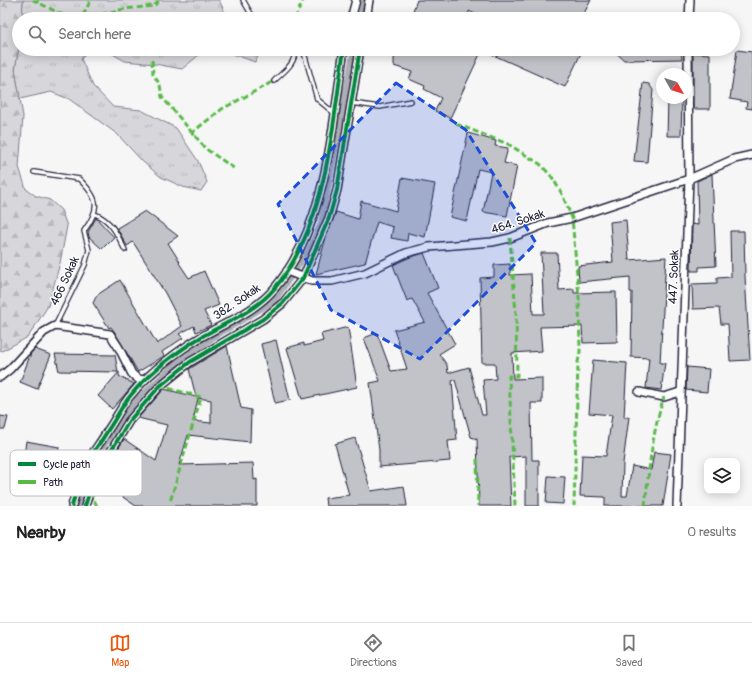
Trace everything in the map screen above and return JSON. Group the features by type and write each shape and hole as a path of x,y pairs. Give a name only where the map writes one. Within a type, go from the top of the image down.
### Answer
{"street":[{"path":"353,12 356,0"},
{"path":"367,12 370,0"},
{"path":"690,0 690,12"},
{"name":"382. Sokak","path":"96,450 130,396 144,380 193,342 253,307 273,290 287,272 302,244 315,214 324,178 343,56"},
{"path":"112,450 129,421 156,390 190,362 263,319 283,303 300,277 329,218 337,190 359,56"},
{"name":"447. Sokak","path":"677,506 689,179 688,56"},
{"name":"464. Sokak","path":"287,272 312,281 332,281 365,273 406,253 429,247 492,242 510,238 548,223 572,218 689,179 734,159 752,155"},
{"path":"0,377 10,369 44,332 55,326 110,334 132,374 138,379 144,380"},
{"path":"638,392 664,397 680,392"},
{"name":"382. Sokak","path":"72,506 76,496"},
{"path":"85,506 88,496"}],"lane":[{"path":"243,0 250,12"},
{"path":"274,81 293,63 295,56"},
{"path":"305,56 317,99 334,113"},
{"path":"350,103 380,107 411,102"},
{"path":"34,172 79,179 95,201 97,208 95,214 105,219 114,228 125,250"},
{"name":"466 Sokak","path":"55,326 85,265 89,250 84,231 95,214"}],"highlighted area":[{"path":"396,83 466,130 536,243 420,359 331,310 278,204"}],"green space":[{"path":"0,0 23,0 22,12 12,12 12,56 17,56 15,70 23,116 19,167 26,189 36,196 50,200 61,210 67,226 60,263 48,306 28,337 2,351 0,350"},
{"path":"23,0 219,0 225,12 22,12"},
{"path":"17,56 83,56 81,59 93,86 113,107 141,110 176,128 198,161 207,182 201,191 183,187 161,177 143,162 117,134 69,99 51,92 20,99 15,70"},
{"path":"116,56 198,56 182,69 125,61"},
{"path":"238,56 258,56 255,62"}],"building":[{"path":"417,0 591,0 585,12 413,12"},
{"path":"740,50 752,52 752,109 746,108 747,102 730,99 736,56 740,56"},
{"path":"395,56 479,56 450,118 435,111 441,98 424,89 425,86 409,79 412,72 394,66"},
{"path":"495,56 580,56 565,87"},
{"path":"620,56 682,56 682,59 624,60"},
{"path":"693,56 710,56 710,109 693,109"},
{"path":"643,83 649,84 653,90 647,162 634,161"},
{"path":"668,104 682,104 681,136 667,136"},
{"path":"468,133 496,141 495,146 508,148 504,163 517,166 507,216 483,212 491,172 478,169 467,221 450,217"},
{"path":"712,174 716,266 699,267 699,271 691,271 692,224 698,225 697,181"},
{"path":"402,178 435,184 425,237 408,233 407,241 391,238 393,227 377,222 365,263 316,274 326,237 336,212 358,219 361,201 396,211"},
{"path":"145,211 178,236 168,243 180,262 179,263 189,278 204,271 219,305 204,311 211,325 196,332 194,326 179,334 183,338 162,352 164,356 138,372 114,331 111,327 109,328 93,303 97,295 120,280 157,344 182,326 165,293 133,242 127,246 117,228"},
{"path":"96,218 114,237 102,249 89,237 88,232"},
{"path":"626,220 629,260 666,257 660,363 665,363 661,390 646,388 649,358 631,357 632,292 630,292 630,277 579,282 578,266 613,262 610,222"},
{"path":"730,231 744,231 750,360 730,361 728,324 721,324 719,308 693,309 692,284 717,283 717,278 731,277"},
{"path":"424,253 438,288 427,293 455,344 439,354 447,365 448,373 469,367 482,415 486,415 483,380 496,379 495,363 482,363 480,278 494,277 494,265 510,264 510,275 531,274 533,314 544,314 541,253 557,253 559,290 574,289 574,293 616,292 617,342 583,343 582,326 540,327 542,351 512,353 513,379 542,378 542,403 531,403 532,460 539,460 539,506 526,506 526,456 509,457 511,506 479,506 477,439 471,437 455,380 452,381 457,440 448,441 450,461 379,467 379,450 370,383 380,381 364,338 377,333 391,371 407,369 394,330 425,322 412,299 407,301 393,265"},
{"path":"348,327 357,387 302,399 287,348 304,343 304,346 323,341 321,334"},
{"path":"276,340 290,400 275,403 261,344"},
{"path":"227,346 241,408 251,410 250,442 188,435 179,465 253,463 254,480 257,479 257,506 136,506 121,496 142,496 142,451 156,461 167,425 138,418 164,389 196,397 189,369","holes":["198,398 211,400 211,423 193,421"]},
{"path":"35,349 51,355 37,389 20,382 31,353"},
{"path":"55,354 115,355 118,372 59,371"},
{"path":"593,360 627,363 624,417 629,417 623,463 622,496 627,496 632,466 651,470 654,452 671,454 663,506 605,506 605,497 580,496 582,455 606,456 612,415 589,413"},
{"path":"687,367 709,369 707,392 686,390"},
{"path":"119,372 119,376 134,384 112,409 98,396"},
{"path":"0,416 8,417 5,429 0,429"},
{"path":"355,438 371,491 404,486 407,506 326,506 325,498 349,495 335,444"},
{"path":"124,439 140,450 117,450"},
{"path":"26,441 59,447 59,450 25,450"},
{"path":"548,476 565,477 563,504 546,503"}],"waterway":[{"path":"361,12 364,0"},
{"path":"102,450 138,399 173,366 214,337 274,301 309,250 321,224 353,56"},
{"path":"77,506 80,496"}],"marked path":[{"path":"33,0 57,12"},
{"path":"85,12 91,0"},
{"path":"111,12 154,6 160,0"},
{"path":"298,12 303,0"},
{"path":"152,60 153,74 160,85 162,97 206,149 235,169"},
{"path":"193,135 194,131 222,109 274,81"},
{"path":"456,124 508,144 540,164 552,177 562,194 572,218 579,297 580,352 578,362 574,506"},
{"path":"510,238 516,313 517,376 509,376 515,506"},
{"path":"160,386 201,397 170,502"},
{"path":"645,506 654,437 664,397"},
{"path":"477,459 478,506"},
{"path":"92,496 97,506"}],"cycle path":[{"path":"95,450 125,403 145,380 160,366 184,348 246,312 266,298 292,264 306,236 324,175 331,143 343,56"},
{"path":"112,450 129,421 160,386 190,362 263,319 283,303 303,278 329,218 337,190 359,56"},
{"path":"72,506 75,496"},
{"path":"85,506 88,496"}]}
